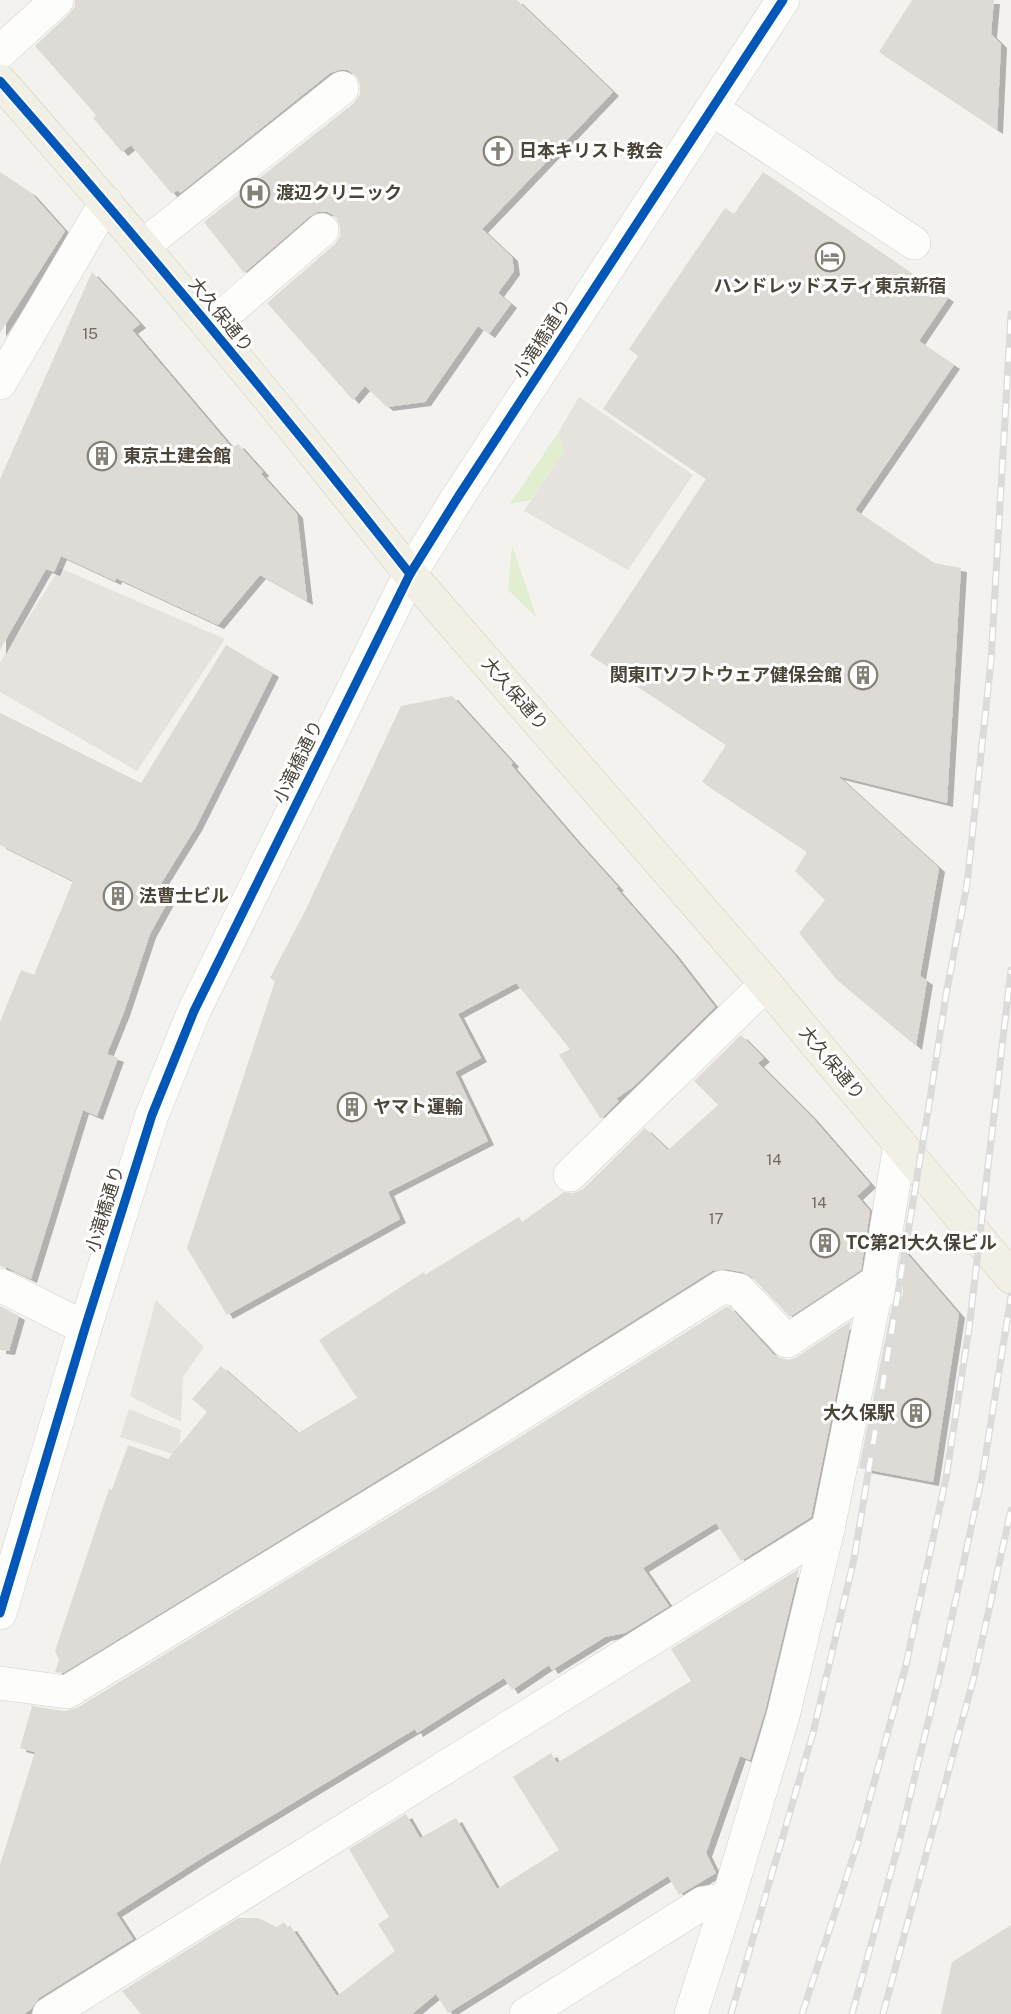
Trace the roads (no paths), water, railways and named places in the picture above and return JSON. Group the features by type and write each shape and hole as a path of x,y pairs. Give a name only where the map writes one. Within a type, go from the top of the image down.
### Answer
{"main road":[{"name":"大久保通り","path":"0,81 106,202 210,327 410,574 766,984 1011,1277"}],"street":[{"path":"0,52 57,0"},
{"name":"小滝橋通り","path":"0,1613 7,1560 85,1328 152,1115 194,1011 410,574 783,0"},
{"path":"142,246 342,88"},
{"path":"712,109 914,243"},
{"path":"0,384 106,202"},
{"path":"210,327 322,230"},
{"path":"570,1175 766,984"},
{"path":"691,2014 783,1716 828,1530 881,1285 892,1186 900,1144"},
{"path":"0,1285 85,1328"},
{"path":"0,1683 67,1692 489,1434 722,1287 739,1290 787,1341 881,1285"},
{"path":"49,2014 828,1530"},
{"path":"526,2014 703,1903 728,1899"}],"railway":[{"path":"731,2014 813,1733 854,1559 946,995 967,884 991,661 1011,314"},
{"path":"802,2014 858,1842 906,1665 946,1478 969,1329 1011,970"},
{"path":"852,2014 897,1850 940,1673 983,1472 1011,1296"},
{"path":"883,2014 974,1677 1011,1510"}],"place":[{"name":"日本キリスト教会","path":"498,151"},
{"name":"渡辺クリニック","path":"255,193"},
{"name":"ハンドレッドスティ東京新宿","path":"830,257"},
{"name":"東京土建会館","path":"102,456"},
{"name":"関東ITソフトウェア健保会館","path":"863,675"},
{"name":"法曹士ビル","path":"118,896"},
{"name":"ヤマト運輸","path":"352,1107"},
{"name":"TC第21大久保ビル","path":"825,1243"},
{"name":"大久保駅","path":"916,1413"}]}
